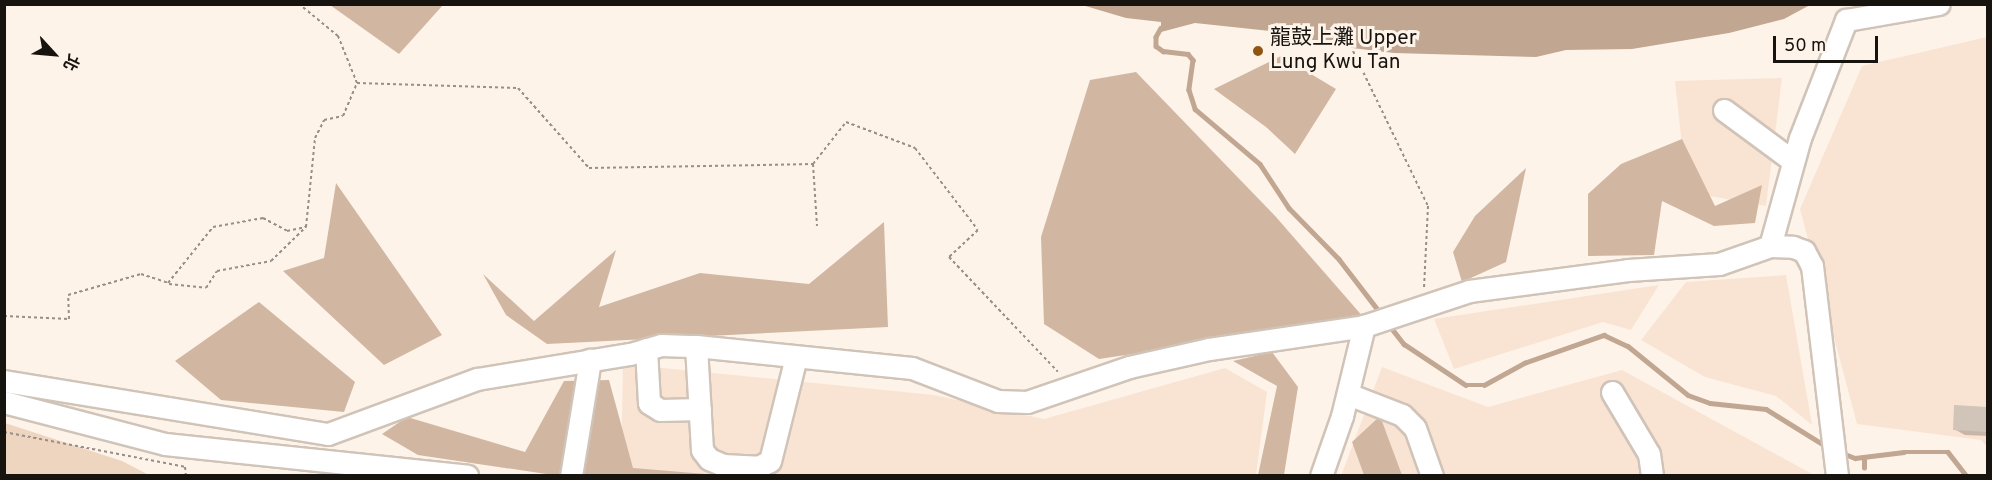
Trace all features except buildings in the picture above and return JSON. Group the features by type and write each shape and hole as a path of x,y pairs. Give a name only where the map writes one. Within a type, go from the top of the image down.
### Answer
{"street":[{"path":"1770,246 1793,160 1846,20 1939,4"},
{"path":"1724,110 1793,160"},
{"path":"4,381 328,434 477,379 590,360 661,345 696,346 924,370 1011,403 1027,402 1130,367 1209,349 1364,326 1469,291 1628,270 1719,264 1770,246 1793,247 1810,257 1837,476"},
{"path":"1321,476 1348,394 1364,326"},
{"path":"696,346 702,450 709,459 723,465 764,465 772,456 796,357"},
{"path":"646,349 649,404 660,410 700,410"},
{"path":"571,476 590,360"},
{"path":"1611,392 1652,460 1652,476"},
{"path":"1348,394 1402,415 1415,428 1432,476"},
{"path":"4,402 165,444 467,476"}],"path":[{"path":"4,316 69,319 68,295 141,274 168,283 206,288 217,271 271,261 306,226 315,138 324,120 343,116 357,83 338,36 299,4"},
{"path":"1353,51 1428,206 1423,263 1425,306"},
{"path":"357,83 518,88 589,168 813,164"},
{"path":"817,226 813,164 846,122 915,148 978,230 949,257 1060,375"},
{"path":"168,283 213,227 263,218 286,231 306,226"},
{"path":"4,432 185,467 186,476"}],"shaded area":[{"path":"330,5 443,5 399,54"},
{"path":"1082,5 1810,5 1784,19 1729,33 1632,49 1566,50 1536,57 1394,53 1327,45 1270,31 1195,23 1161,32 1161,22 1126,18"},
{"path":"1987,37 1987,447 1981,440 1857,424 1800,209 1862,66"},
{"path":"1281,56 1336,89 1295,154 1266,127 1214,89"},
{"path":"1136,72 1276,217 1365,319 1099,359 1044,324 1041,237 1090,80"},
{"path":"1782,78 1766,206 1687,192 1675,81"},
{"path":"1682,139 1715,206 1762,185 1755,223 1714,226 1662,201 1654,255 1588,256 1588,194 1621,164"},
{"path":"1526,168 1506,262 1462,282 1453,252 1475,216"},
{"path":"336,183 442,335 384,365 283,271 324,258"},
{"path":"884,222 888,327 547,344 506,315 483,274 534,321 616,250 599,307 700,273 809,284"},
{"path":"1786,275 1812,425 1776,396 1705,377 1641,340 1686,282"},
{"path":"1659,285 1631,330 1603,322 1454,369 1434,319"},
{"path":"259,302 355,382 344,412 221,400 175,361"},
{"path":"1272,352 1298,387 1284,475 1258,475 1277,386 1233,361"},
{"path":"623,364 934,395 1044,419 1225,368 1267,392 1256,475 667,476 621,467"},
{"path":"1382,367 1488,407 1622,370 1814,475 1341,476"},
{"path":"609,380 633,468 718,475 553,475 418,455 382,434 407,417 525,452 564,381"},
{"path":"1380,416 1402,475 1364,475 1352,442"},
{"path":"5,423 122,461 149,475 5,475"}],"waterway":[{"path":"1161,28 1156,37 1156,46 1163,51 1188,54 1193,60 1189,90 1195,109 1260,164 1289,208 1339,259 1382,315"},
{"path":"1393,330 1404,344 1466,385 1484,385 1524,363 1604,335 1628,346 1688,395 1710,403 1766,409 1826,446"},
{"path":"1845,454 1855,458 1904,452 1948,452 1967,476"},
{"path":"1864,458 1864,468"}],"place":[{"name":"龍鼓上灘 Upper Lung Kwu Tan","path":"1258,51"}]}
